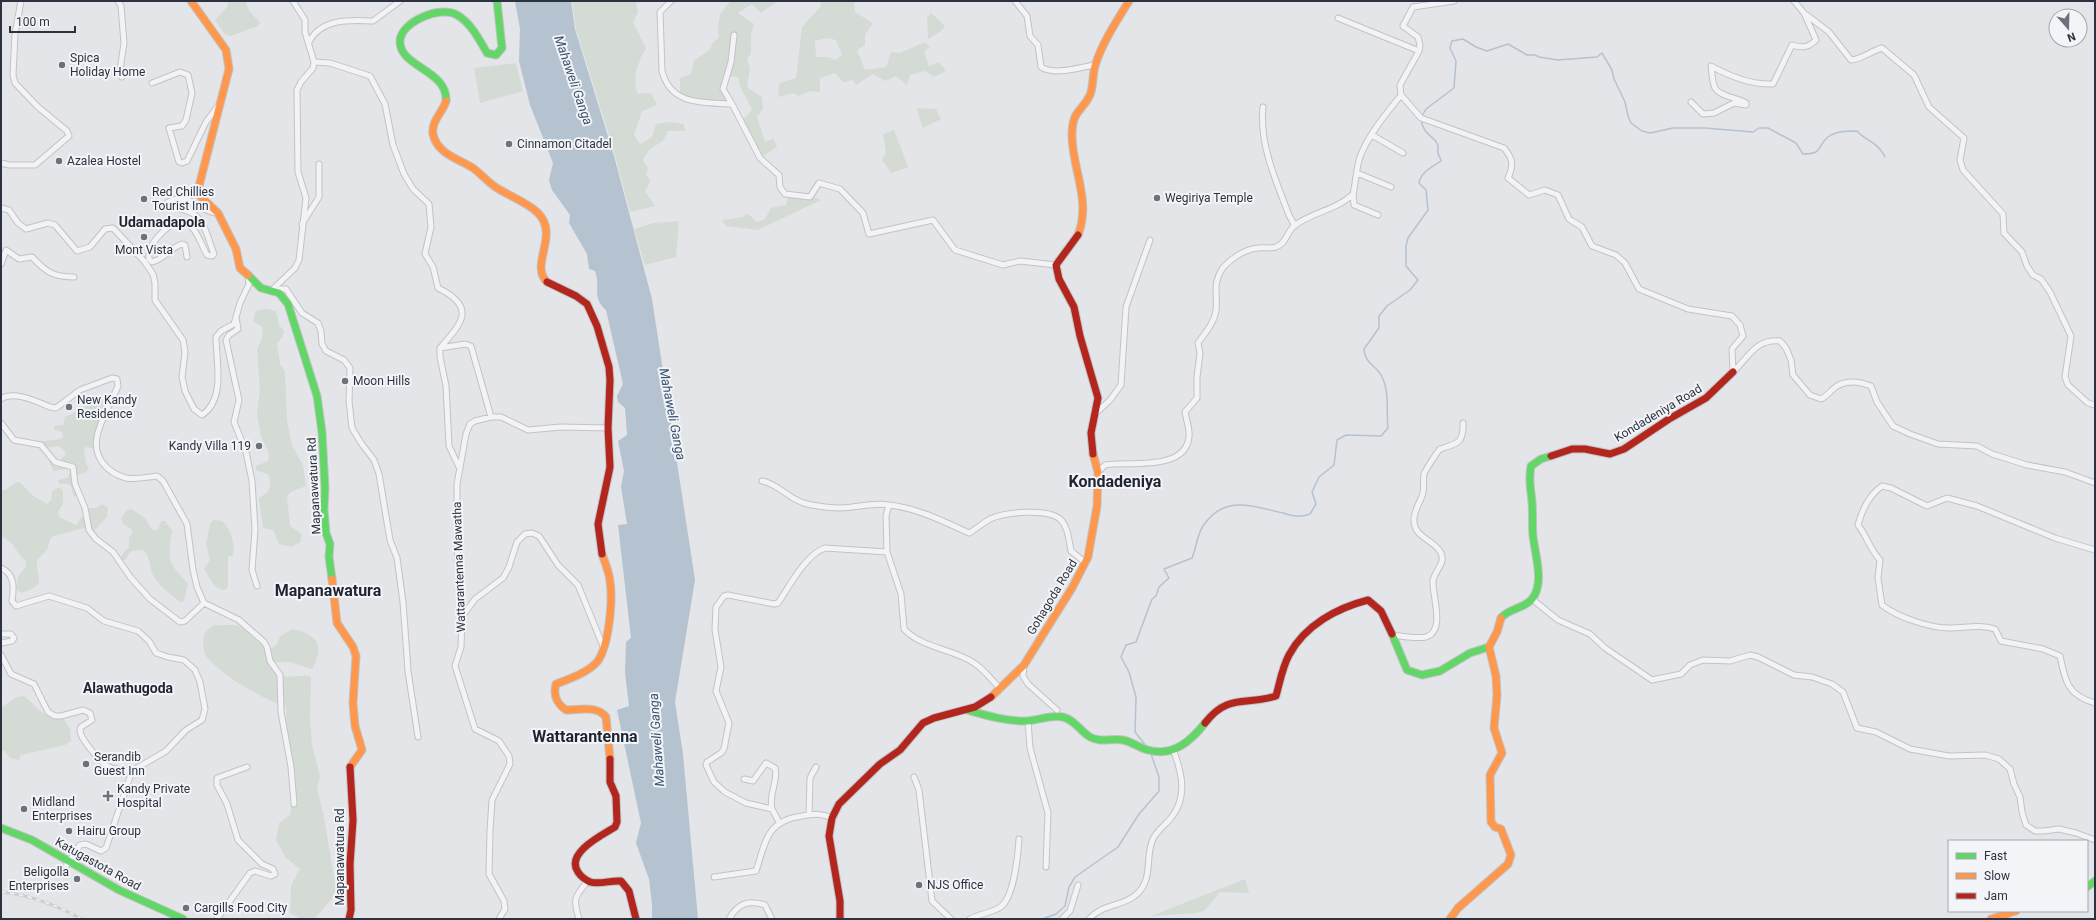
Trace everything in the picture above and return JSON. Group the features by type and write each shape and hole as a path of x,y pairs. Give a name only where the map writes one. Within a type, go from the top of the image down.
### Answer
{"main road":[{"path":"191,1 226,50 229,69 220,103"},
{"path":"497,1 502,48 496,55 487,53 468,25 452,12 425,17 412,23 402,32 400,41 401,48 415,65 441,83 447,94 446,103 434,123 432,130 436,143 444,152 474,169 494,186 540,214 547,228 546,247 540,270 542,278 587,304 592,315 610,374 608,428 610,471 600,510 598,532 611,583 612,606 602,657 580,674 556,684 554,690 556,701 566,710 598,710 604,712 606,717 610,762 610,782 616,796 617,822 615,827 584,848 577,856 576,866 578,872 588,881 599,883 616,880 621,881 629,891 636,919"},
{"path":"1056,264 1064,250 1079,234 1083,221 1084,208 1082,192 1071,140 1074,118 1091,92 1095,66 1100,53 1129,1"},
{"name":"Mapanawatura Rd","path":"220,103 198,190 200,196 218,213 232,240 240,268 261,288 273,289 280,293 288,304 316,396 322,438 325,488 324,510 330,544 329,557 337,623 356,656 353,714 354,728 362,750 349,768 353,820 350,864 351,910 349,919"},
{"name":"Gohagoda Road","path":"840,919 840,901 829,836 832,818 845,798 880,764 900,750 923,723 937,716 967,710 986,701 1001,689 1024,665 1086,563 1096,517 1098,472 1092,449 1093,416 1098,398 1080,336 1074,306 1059,279 1056,264"},
{"name":"Kondadeniya Road","path":"1532,599 1536,591 1539,566 1533,537 1532,501 1528,479 1531,466 1541,459 1572,449 1585,449 1610,454 1624,449 1669,419 1706,398 1733,372"},
{"path":"1450,919 1458,908 1508,864 1512,855 1501,830 1495,827 1491,822 1490,775 1502,753 1494,728 1497,695 1496,676 1489,647 1497,632 1499,620 1505,613 1526,604 1532,599"},
{"path":"967,710 986,715 1028,722 1054,716 1073,720 1095,740 1113,739 1130,742 1155,752 1173,749 1188,743 1208,717 1226,705 1243,699 1268,699 1276,696 1289,655 1300,639 1326,618 1345,607 1368,600 1377,606 1386,620 1392,635 1405,658 1407,670 1422,675 1440,671 1470,653 1489,647"},
{"name":"Katugastota Road","path":"1,828 32,840 113,893 169,919"},
{"name":"Katugastota Road","path":"1,835 28,845 125,893 183,919"},
{"path":"1991,919 2013,912"}],"street":[{"path":"1,163 9,165 35,165 68,136 67,131 38,107 15,83 13,75 15,34 21,1"},
{"path":"118,1 121,6 124,43 120,70 122,77"},
{"path":"273,289 295,268 299,260 306,198 298,172 297,90 301,82 313,68 314,62 305,32 305,20 293,1"},
{"path":"308,42 312,36 326,25 351,19 373,21 400,1"},
{"path":"671,1 660,12 662,71 664,80 676,95 691,102 732,104"},
{"path":"1015,1 1027,16 1030,36 1038,45 1041,67 1045,69 1062,70 1095,66"},
{"path":"1454,1 1413,7 1403,26 1418,37 1420,45 1419,51 1400,85 1401,95 1421,118 1504,148 1511,157 1512,169 1508,178 1529,195 1545,190 1558,195 1569,219 1582,227 1592,246 1616,256 1625,264 1639,289 1688,309 1732,316 1740,325 1743,336 1732,349 1733,372"},
{"path":"1794,1 1804,13 1829,32 1852,60 1859,59 1872,51 1882,48 1914,75 1929,107 1964,138 1960,160 1963,170 2003,214 2004,233 2022,252 2027,266 2033,275 2041,280 2050,292 2071,336 2065,377 2068,385 2088,403 2095,405"},
{"path":"1691,102 1703,114 1714,113 1734,103 1746,105 1746,103 1738,98 1722,95 1715,88 1711,66 1738,79 1762,85 1774,84 1792,45 1802,48 1811,46 1816,40 1804,13"},
{"path":"1338,18 1419,51"},
{"path":"734,35 730,62 723,89 760,158 779,175 780,186 785,194 810,197 819,183 840,189 863,213 869,234 933,220 955,250 1003,265 1020,261 1056,264"},
{"path":"314,62 330,63 370,76 385,104 393,146 404,174 412,189 429,204 431,227 425,254 433,267 438,288 458,301 462,310 460,325 440,348 440,357 446,386 449,446 459,467"},
{"path":"152,83 180,72 188,75 192,94 186,120 182,126 169,128 180,162 182,163 187,161 206,122 220,103"},
{"path":"1378,215 1354,205 1353,194 1359,159 1372,135 1401,95"},
{"path":"1263,107 1262,120 1264,142 1294,226"},
{"path":"1372,135 1403,153"},
{"path":"302,225 319,197 318,164"},
{"path":"1357,173 1390,187"},
{"path":"1098,472 1105,465 1161,462 1171,459 1184,450 1189,436 1185,412 1198,398 1197,377 1200,353 1198,343 1212,322 1216,310 1215,285 1223,269 1232,259 1247,250 1276,247 1284,242 1294,226 1316,214 1337,206 1353,194"},
{"path":"187,257 185,245 182,244 174,246 160,260 152,262 149,259 150,248 155,241 174,223 180,220 188,223 193,229 208,255 212,256 214,254 203,226 197,216 189,210 171,206 168,202 176,199 187,198 214,213 218,213"},
{"path":"1,208 9,210 18,223 26,229 48,223 56,225 77,251 90,247 105,229 113,228 144,261 153,274 155,283 155,300 183,340 185,352 182,377 185,391 194,409 202,415 210,410 217,394 216,337 221,331 234,324 240,303 249,284 248,276"},
{"path":"1093,416 1110,400 1121,385 1126,307 1150,240"},
{"path":"1,264 6,250 20,259 32,257 41,267 59,277 74,277"},
{"path":"273,289 286,289 302,313 318,323 321,331 322,344 326,351 344,360 350,368 349,402 352,428 374,460 379,474 390,540 397,558 403,602 408,672 418,737"},
{"path":"236,318 238,329 226,340 239,400 234,422 246,452 252,480 255,530 252,570 257,586"},
{"path":"1733,372 1757,345 1770,340 1780,341 1786,348 1791,360 1793,375 1810,395 1821,399 1829,396 1838,386 1848,382 1862,382 1871,386 1877,402 1893,426 1910,434 1938,444 1977,446 1992,454 2020,463 2065,472 2095,483"},
{"path":"440,348 465,344 471,346 491,417 501,418 528,430 561,427 608,428"},
{"path":"1,399 6,396 13,396 50,408 56,408 80,390 112,378 117,379 118,386 96,438 99,459 106,467 125,478 134,479 157,476 163,481 188,524 193,570 197,587 204,604 239,620 268,647 270,661 280,676 281,712 291,767 294,804"},
{"name":"Wattarantenna Mawatha","path":"491,417 475,420 470,424 466,434 459,467 457,484 457,546 462,617 461,647 455,666 456,674 468,703 475,729 499,741 509,756 510,764 492,800 490,831 489,874 504,901 505,909 499,919"},
{"path":"1,423 14,440 41,445 56,462 73,467 75,484 85,508 89,530 96,539 113,552 131,578 150,599 180,622 185,621 204,604"},
{"path":"1392,635 1425,637 1431,634 1438,624 1433,595 1433,579 1442,563 1442,554 1436,546 1418,533 1414,519 1423,492 1424,473 1440,449 1460,441 1463,433 1463,423"},
{"path":"762,481 771,483 793,500 807,504 840,508 866,504 889,504 928,514 969,533 991,519 1014,514 1042,512 1060,519 1067,530 1071,551 1086,563"},
{"path":"2095,550 2055,538 1977,506 1947,498 1927,506 1891,488 1882,486 1874,491 1862,512 1858,525 1865,533 1871,550 1880,560 1878,578 1882,605 1887,609 1916,622 1947,628 1987,626 1995,629 2001,641 2043,649 2060,656 2064,676 2071,691 2085,701 2095,703"},
{"path":"889,504 886,516 887,552 901,594 904,629 929,646 942,649 974,663 1001,689"},
{"path":"462,617 475,599 503,578 509,567 517,542 525,534 532,532 539,536 558,565 578,585 603,646"},
{"path":"772,809 746,803 725,792 714,782 706,765 707,762 721,753 724,749 729,723 716,691 721,667 714,630 718,603 724,596 728,595 774,604 778,603 808,560 819,550 825,548 887,552"},
{"path":"1,568 8,571 12,578 12,601 16,606 49,596 78,604 87,608 104,622 138,631 149,641 156,653 168,658 184,660 195,670 200,682 205,709 202,720 186,730 166,751 132,771 111,768 102,763 83,741 80,730 81,727 92,720 90,713 83,710 61,716 55,716 48,712 34,684 10,674 1,655"},
{"path":"1532,599 1558,620 1590,634 1605,648 1652,680 1681,674 1690,666 1703,660 1730,661 1750,655 1794,675 1812,677 1832,684 1843,692 1857,728 1876,732 1910,749 1949,756 1985,755 1999,760 2010,769 2014,784 2020,797 2026,825 2035,831 2044,832 2060,829 2076,832 2095,840"},
{"path":"1,634 11,634 14,638 12,641 1,643"},
{"path":"1024,665 1023,676 1028,684 1057,710"},
{"path":"1028,722 1030,748 1048,813 1046,867"},
{"path":"1089,919 1106,908 1128,901 1140,891 1147,880 1153,838 1180,805 1183,790 1179,765 1173,749"},
{"path":"744,779 753,781 766,763 775,768 777,773 769,799 772,809 779,822"},
{"path":"809,814 810,778 816,767"},
{"path":"217,919 250,873 255,871 271,876 275,874 273,869 262,864 238,840 218,785 217,778 247,768"},
{"path":"68,864 80,845 86,844 101,851 106,848 132,771"},
{"path":"914,776 919,790 932,901 951,919"},
{"path":"714,877 756,871 768,834 779,822 789,817 822,813 832,818"},
{"path":"970,919 999,908 1004,904 1018,861 1019,839"},
{"path":"579,919 574,902 576,894 588,881"},
{"path":"1062,919 1070,911 1078,885"},
{"path":"730,919 733,913 742,904 753,902 765,905 772,919"}],"shaded area":[{"path":"228,1 245,1 250,12 260,22 258,26 230,36 224,34 215,20 227,7"},
{"path":"572,1 636,1 638,12 633,22 646,48 636,70 636,88 638,94 651,93 657,105 642,111 634,135 640,144 652,137 656,124 669,122 684,124 685,131 668,131 663,141 650,149 643,160 648,168 646,175 651,181 645,191 655,206 630,212 615,155 576,29"},
{"path":"731,1 778,1 761,13 752,4 738,13 754,24 751,34 751,54 747,58 750,69 747,87 762,97 763,109 757,117 765,141 774,139 777,147 761,157 743,119 752,110 742,90 738,77 724,76 720,89 726,101 691,98 680,93 680,78 691,74 694,60 710,50 713,42 719,38 718,28 720,14"},
{"path":"821,1 854,1 855,12 873,23 865,35 865,45 857,50 865,70 886,67 891,52 900,53 925,42 930,48 924,51 929,66 939,62 946,71 934,77 925,71 910,75 907,85 896,76 885,81 873,74 856,85 853,80 843,82 835,73 820,78 820,92 810,91 799,96 794,93 778,97 779,83 796,78 802,27 820,7","holes":["827,38 836,40 842,55 836,60 827,57 816,57 815,41"]},
{"path":"931,13 945,26 940,32 928,39 927,18"},
{"path":"516,63 523,91 480,103 474,68"},
{"path":"916,108 936,109 941,119 923,128"},
{"path":"894,130 908,167 891,173 882,160 886,153 883,134"},
{"path":"789,195 809,200 812,196 821,200 758,230 726,226 722,220 743,217 747,213 757,222 765,219 771,208 786,205"},
{"path":"679,221 676,257 645,265 634,229 653,223"},
{"path":"266,309 276,311 279,325 284,331 283,336 277,344 280,364 285,372 287,420 292,445 303,465 306,486 291,492 287,496 290,526 302,534 300,542 292,547 279,544 273,530 263,528 259,498 268,492 270,485 269,475 256,470 256,466 268,461 269,454 261,436 257,414 260,391 257,350 263,335 262,327 253,321 256,311"},
{"path":"100,399 111,399 98,424 93,448 86,447 84,449 86,463 89,470 76,477 75,483 81,493 74,497 71,487 68,484 59,484 58,480 67,478 71,471 66,469 53,471 49,461 54,458 60,460 65,455 65,451 58,446 47,447 36,442 61,439 63,437 62,432 54,429 54,426 63,425 65,417"},
{"path":"16,482 20,482 32,495 47,504 51,500 52,491 59,487 63,491 63,504 58,512 59,517 76,525 88,508 96,508 102,504 108,508 107,517 93,532 84,528 51,537 47,550 37,560 38,584 30,590 21,593 16,588 18,577 26,566 25,560 9,541 1,537 1,491 7,489"},
{"path":"131,509 145,518 152,530 158,530 161,521 165,521 172,531 170,548 171,560 176,571 188,583 184,601 180,602 156,580 151,570 148,557 143,550 131,551 125,560 122,560 121,556 129,547 129,537 133,533 131,529 123,524 121,518 127,510"},
{"path":"214,520 220,521 227,526 232,536 234,547 233,555 228,557 228,587 225,590 218,588 215,585 204,569 210,560 206,544 210,524"},
{"path":"214,625 236,625 245,630 266,650 272,667 278,674 282,676 311,677 310,717 312,745 320,776 317,788 324,817 336,889 331,900 314,919 302,919 290,913 291,885 300,869 286,858 276,840 279,823 290,815 292,803 286,707 244,686 214,665 206,655 203,642 206,632"},
{"path":"293,629 308,634 317,643 318,654 312,669 290,662 272,661 271,649 278,643 280,636"},
{"path":"24,696 46,715 57,719 64,719 70,729 71,741 65,745 25,754 20,756 19,760 10,758 4,750 1,752 1,708 16,697"},
{"path":"1245,879 1249,893 1220,892 1205,910 1197,913 1151,916"}],"water":[{"name":"Mahaweli Ganga","path":"515,1 571,1 575,29 614,156 652,299 695,580 675,702 683,754 698,919 652,919 649,879 636,843 641,823 617,710 629,706 625,673 626,642 631,638 618,525 627,524 621,487 624,471 618,441 627,435 625,408 618,402 617,396 623,384 606,310 599,301 597,276 595,271 589,269 587,254 569,223 570,215 552,190 549,180 553,163 530,105 519,61 520,29"}],"waterway":[{"path":"1422,116 1426,109 1454,88 1456,61 1450,48 1452,41 1463,39 1476,47 1487,51 1508,44 1527,55 1535,55 1558,60 1597,57 1602,53 1612,70 1614,79 1625,102 1631,123 1642,131 1650,133 1673,128 1705,128 1753,132 1759,128 1768,128 1796,143 1803,154 1814,153 1828,137 1838,132 1857,131 1879,148 1885,157"},
{"path":"1147,747 1135,732 1136,697 1129,672 1121,657 1126,645 1136,642 1152,599 1156,596 1159,587 1169,578 1164,569 1192,558 1203,526 1211,516 1220,509 1239,505 1296,516 1310,514 1316,504 1312,492 1319,477 1334,465 1337,440 1346,435 1381,436 1388,428 1387,394 1384,381 1379,372 1366,357 1364,349 1379,328 1379,316 1387,306 1410,290 1418,280 1406,266 1406,246 1408,238 1428,210 1426,190 1419,183 1420,179 1427,170 1441,161 1437,143 1427,133 1421,120"},
{"path":"1042,919 1056,914 1065,906 1069,887 1075,877 1118,847 1139,814 1159,791 1159,777 1151,754"}],"railway":[{"path":"1,892 12,893 43,901 82,919"}],"traffic: fast":[{"path":"446,101 445,91 440,82 407,57 402,50 400,41 402,34 407,27 423,17 442,12 450,12 462,18 466,22 487,53 496,55 502,48 497,1"},
{"path":"248,275 261,288 279,293 288,304 317,396 322,432 325,488 324,510 326,533 330,544 329,557 332,579"},
{"path":"1501,618 1508,612 1525,605 1532,599 1536,592 1539,577 1533,536 1530,471 1531,466 1541,459 1551,456"},
{"path":"1392,634 1407,670 1422,675 1440,671 1470,653 1489,647"},
{"path":"967,710 1017,721 1029,721 1053,716 1063,717 1067,718 1086,735 1094,739 1123,740 1157,752 1181,746 1194,736 1205,723"},
{"path":"1,828 32,840 119,890 183,919"},
{"path":"2088,886 2095,881"}],"traffic: slow":[{"path":"191,1 226,50 229,69 198,190 200,196 218,213 236,249 240,268 248,275"},
{"path":"1078,235 1082,222 1083,209 1080,184 1074,158 1072,133 1074,119 1090,95 1095,67 1102,47 1129,1"},
{"path":"446,101 435,121 433,129 435,141 449,155 473,168 494,186 528,205 538,213 544,222 546,231 546,240 541,267 542,275 547,282"},
{"path":"991,697 1024,665 1072,588 1088,557 1097,506 1098,472 1093,454"},
{"path":"602,554 609,574 611,589 609,623 605,646 597,662 593,666 578,675 556,684 555,695 560,705 566,710 593,710 602,713 606,717 610,759"},
{"path":"332,579 337,623 353,647 356,656 353,703 355,726 362,750 350,767"},
{"path":"1450,919 1458,908 1508,864 1511,855 1501,829 1495,827 1491,822 1490,775 1502,753 1494,728 1497,695 1496,676 1489,647 1497,632 1501,618"},
{"path":"1991,919 2013,912"}],"traffic: jam":[{"path":"1078,235 1056,265 1059,279 1074,307 1080,336 1098,398 1091,433 1093,454"},
{"path":"547,282 576,296 587,304 597,326 609,367 610,380 608,428 610,467 598,524 602,554"},
{"path":"1551,456 1572,449 1585,449 1610,454 1624,449 1669,419 1706,398 1733,372"},
{"path":"1205,723 1213,714 1230,704 1276,696 1281,675 1289,655 1296,644 1313,627 1334,613 1356,603 1368,600 1381,611 1392,634"},
{"path":"840,919 840,901 829,836 832,818 839,804 880,764 900,750 923,723 934,718 975,707 991,697"},
{"path":"610,759 610,782 616,796 617,822 615,827 587,845 576,858 575,865 578,872 590,882 598,883 621,881 629,891 636,919"},
{"path":"349,919 351,910 350,864 353,820 350,767"}],"place":[{"name":"Spica Holiday Home","path":"62,65"},
{"name":"Cinnamon Citadel","path":"509,144"},
{"name":"Azalea Hostel","path":"59,161"},
{"name":"Wegiriya Temple","path":"1157,198"},
{"name":"Red Chillies Tourist Inn","path":"144,199"},
{"name":"Mont Vista","path":"144,237"},
{"name":"Moon Hills","path":"345,381"},
{"name":"New Kandy Residence","path":"69,407"},
{"name":"Kandy Villa 119","path":"259,446"},
{"name":"Serandib Guest Inn","path":"86,764"},
{"name":"Kandy Private Hospital","path":"108,796"},
{"name":"Midland Enterprises","path":"24,809"},
{"name":"Hairu Group","path":"69,831"},
{"name":"Beligolla Enterprises","path":"77,879"},
{"name":"NJS Office","path":"919,885"},
{"name":"Cargills Food City","path":"186,908"}],"district":[{"name":"Udamadapola","path":"162,222"},
{"name":"Kondadeniya","path":"1115,481"},
{"name":"Mapanawatura","path":"328,590"},
{"name":"Alawathugoda","path":"128,688"},
{"name":"Wattarantenna","path":"585,736"}]}
